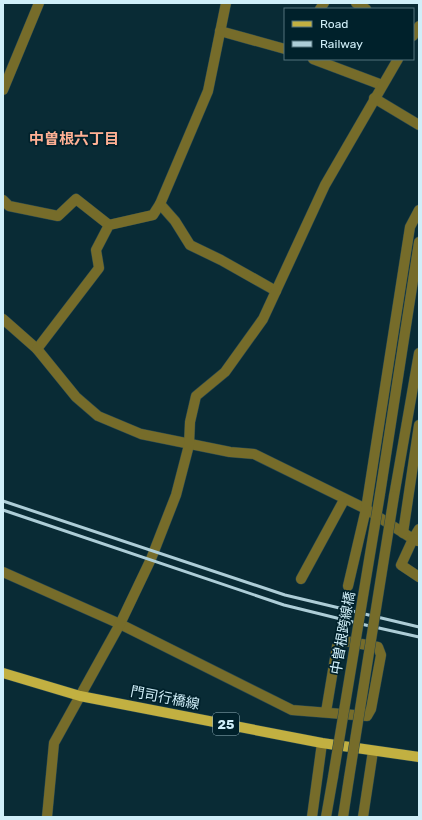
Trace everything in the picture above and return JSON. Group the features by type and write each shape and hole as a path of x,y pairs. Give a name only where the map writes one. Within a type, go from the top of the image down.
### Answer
{"main road":[{"name":"門司行橋線","path":"3,673 80,696 322,743 419,757"}],"street":[{"path":"3,90 39,3"},
{"path":"37,349 99,268 96,250 109,225 153,215 160,204 208,92 226,3"},
{"path":"220,31 284,49"},
{"path":"317,60 382,85"},
{"path":"47,817 54,743 120,624 151,560 173,502 189,445 190,422 196,396 225,372 263,319 325,184 397,60"},
{"path":"374,98 419,125"},
{"path":"3,200 9,206 58,216 76,199 109,225"},
{"path":"160,204 174,221 190,245 221,260 276,291"},
{"path":"348,586 366,509 410,227 419,210"},
{"name":"中曽根跨線橋","path":"326,817 380,494 419,242"},
{"path":"3,319 37,349 76,397 98,416 141,434 189,445 230,452 254,454 344,500 366,509 416,540"},
{"name":"中曽根跨線橋","path":"342,817 394,496 419,353"},
{"path":"403,533 419,425"},
{"path":"301,579 344,500"},
{"path":"419,529 416,540 401,565 419,576"},
{"path":"3,572 120,624 292,710 367,716 370,709 381,654 378,647 345,641 337,646 326,712"},
{"path":"312,817 322,743"},
{"path":"363,817 373,751"}],"railway":[{"path":"3,501 285,595 419,627"},
{"path":"3,510 284,605 419,637"}],"district":[{"name":"中曽根六丁目","path":"74,139"}]}
